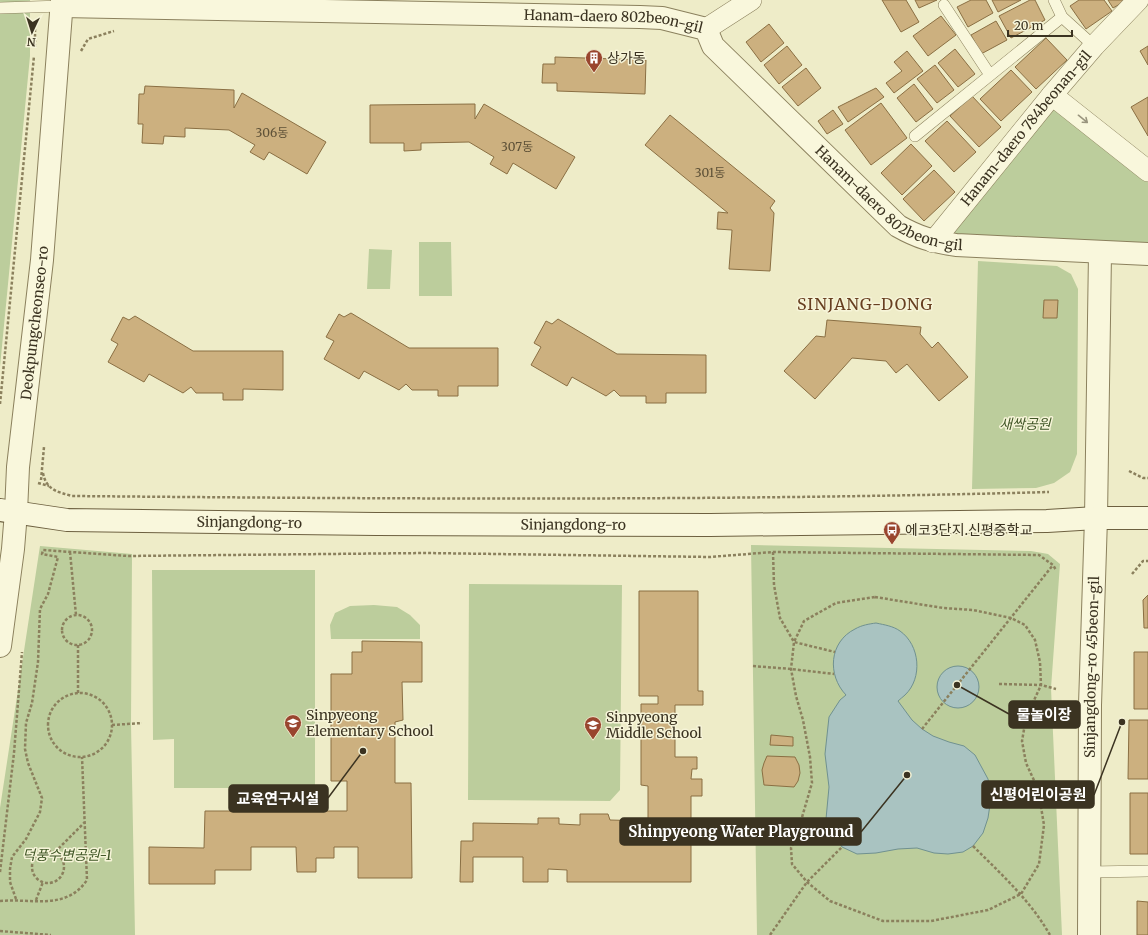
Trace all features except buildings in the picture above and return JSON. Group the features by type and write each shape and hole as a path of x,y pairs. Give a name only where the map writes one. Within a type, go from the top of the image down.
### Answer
{"street":[{"path":"706,29 751,0"},
{"name":"Hanam-daero 784beonan-gil","path":"933,242 1052,94 1094,46 1138,0"},
{"name":"Hanam-daero 802beon-gil","path":"62,3 328,5 662,18 706,29 713,46 898,226 915,235 933,242 956,245 1148,254"},
{"name":"Deokpungcheonseo-ro","path":"0,646 18,512 18,467 42,260 62,3"},
{"path":"1052,94 1148,171"},
{"path":"1096,518 1100,252"},
{"name":"Sinjangdong-ro","path":"18,512 67,520 646,525 1047,521 1096,518 1148,518"},
{"name":"Sinjangdong-ro 45beon-gil","path":"1089,935 1090,705 1096,518"}],"lane":[{"path":"1054,0 1062,17 1094,46"},
{"path":"0,8 34,7 62,3"},
{"path":"944,5 990,75"},
{"path":"915,136 1062,17"},
{"path":"1090,872 1148,871"}],"path":[{"path":"77,56 88,39 111,30 119,31"},
{"path":"34,49 35,44"},
{"path":"0,404 34,53"},
{"path":"18,512 42,470 44,478 55,492 72,496 315,498 870,496 1050,492"},
{"path":"1129,471 1143,478 1148,478"},
{"path":"16,899 10,882 12,857 26,839 40,812 42,798 28,762 25,749 26,723 32,703 38,662 40,609 48,594 58,557 42,554 42,550 128,556 426,554 710,557 742,553 773,552 1039,555 1053,564 1056,570"},
{"path":"70,552 76,614"},
{"path":"773,552 774,585 780,618 794,642 835,652"},
{"path":"1132,574 1143,561 1148,561"},
{"path":"922,729 1053,564"},
{"path":"875,597 943,608 973,610 1011,618 1025,625 1035,640 1040,662 1041,685 1026,718 1022,740 1026,762 1038,789 1044,825 1039,864 1021,894 988,910 931,921 883,921 830,901 807,882 792,864 791,848 798,831 812,783 810,757 791,669 794,642 804,620 836,604 875,597"},
{"path":"76,614 85,617 91,624 92,629 89,638 82,644 78,645 68,642 62,635 61,631 67,618 76,614"},
{"path":"78,645 78,693"},
{"path":"0,872 14,753 22,647"},
{"path":"753,666 834,674"},
{"path":"999,684 1041,685 1056,689"},
{"path":"78,693 88,694 98,699 105,706 110,715 112,725 111,736 105,745 98,752 82,757 66,754 58,748 51,740 48,729 52,709 63,698 78,693"},
{"path":"112,725 142,723"},
{"path":"0,901 16,899 56,901 70,896 81,888 87,880 82,757"},
{"path":"55,852 85,822"},
{"path":"973,846 1021,894 1043,923 1050,935"},
{"path":"770,935 807,882 842,847"},
{"path":"44,851 55,852 62,860 64,870 62,875 54,882 43,882 39,880 33,872 33,861 44,851"},
{"path":"36,900 43,882"},
{"path":"0,931 51,935"}],"green space":[{"path":"0,0 30,0 30,56 0,367"},
{"path":"1052,95 1148,171 1148,254 933,242"},
{"path":"419,242 451,242 452,296 419,296"},
{"path":"369,249 392,250 390,289 367,289"},
{"name":"새싹공원","path":"978,261 1057,266 1071,274 1078,289 1077,454 1070,472 1054,483 1036,488 972,489"},
{"path":"751,545 1031,551 1048,554 1060,564 1051,688 1062,935 757,935"},
{"name":"덕풍수변공원-1","path":"40,546 132,554 131,724 135,935 0,935 0,808"},
{"path":"152,570 315,570 315,788 174,788 174,739 153,740"},
{"path":"469,584 622,585 620,790 610,801 468,800"},
{"path":"374,605 397,607 410,615 420,625 420,639 331,639 330,625 335,613 350,606"}],"water":[{"path":"876,623 892,627 900,631 907,637 915,653 917,671 915,680 911,688 898,701 912,720 922,729 933,736 964,746 975,755 988,779 991,798 988,818 983,833 973,846 963,852 948,854 934,853 917,848 857,854 842,847 830,829 826,819 829,787 825,754 829,717 840,700 846,695 840,687 834,669 836,650 846,635 860,627"},
{"path":"954,666 962,666 973,672 979,683 979,691 973,702 962,708 954,708 943,702 937,691 937,683 943,672"}],"place":[{"name":"상가동","path":"594,73"},
{"name":"에코3단지.신평중학교","path":"892,545"},
{"name":"물놀이장","path":"957,685"},
{"name":"신평어린이공원","path":"1122,722"},
{"name":"Sinpyeong Elementary School","path":"293,738"},
{"name":"Sinpyeong Middle School","path":"593,740"},
{"name":"교육연구시설","path":"363,751"},
{"name":"Shinpyeong Water Playground","path":"907,775"}],"district":[{"name":"SINJANG-DONG","path":"865,304"}]}
